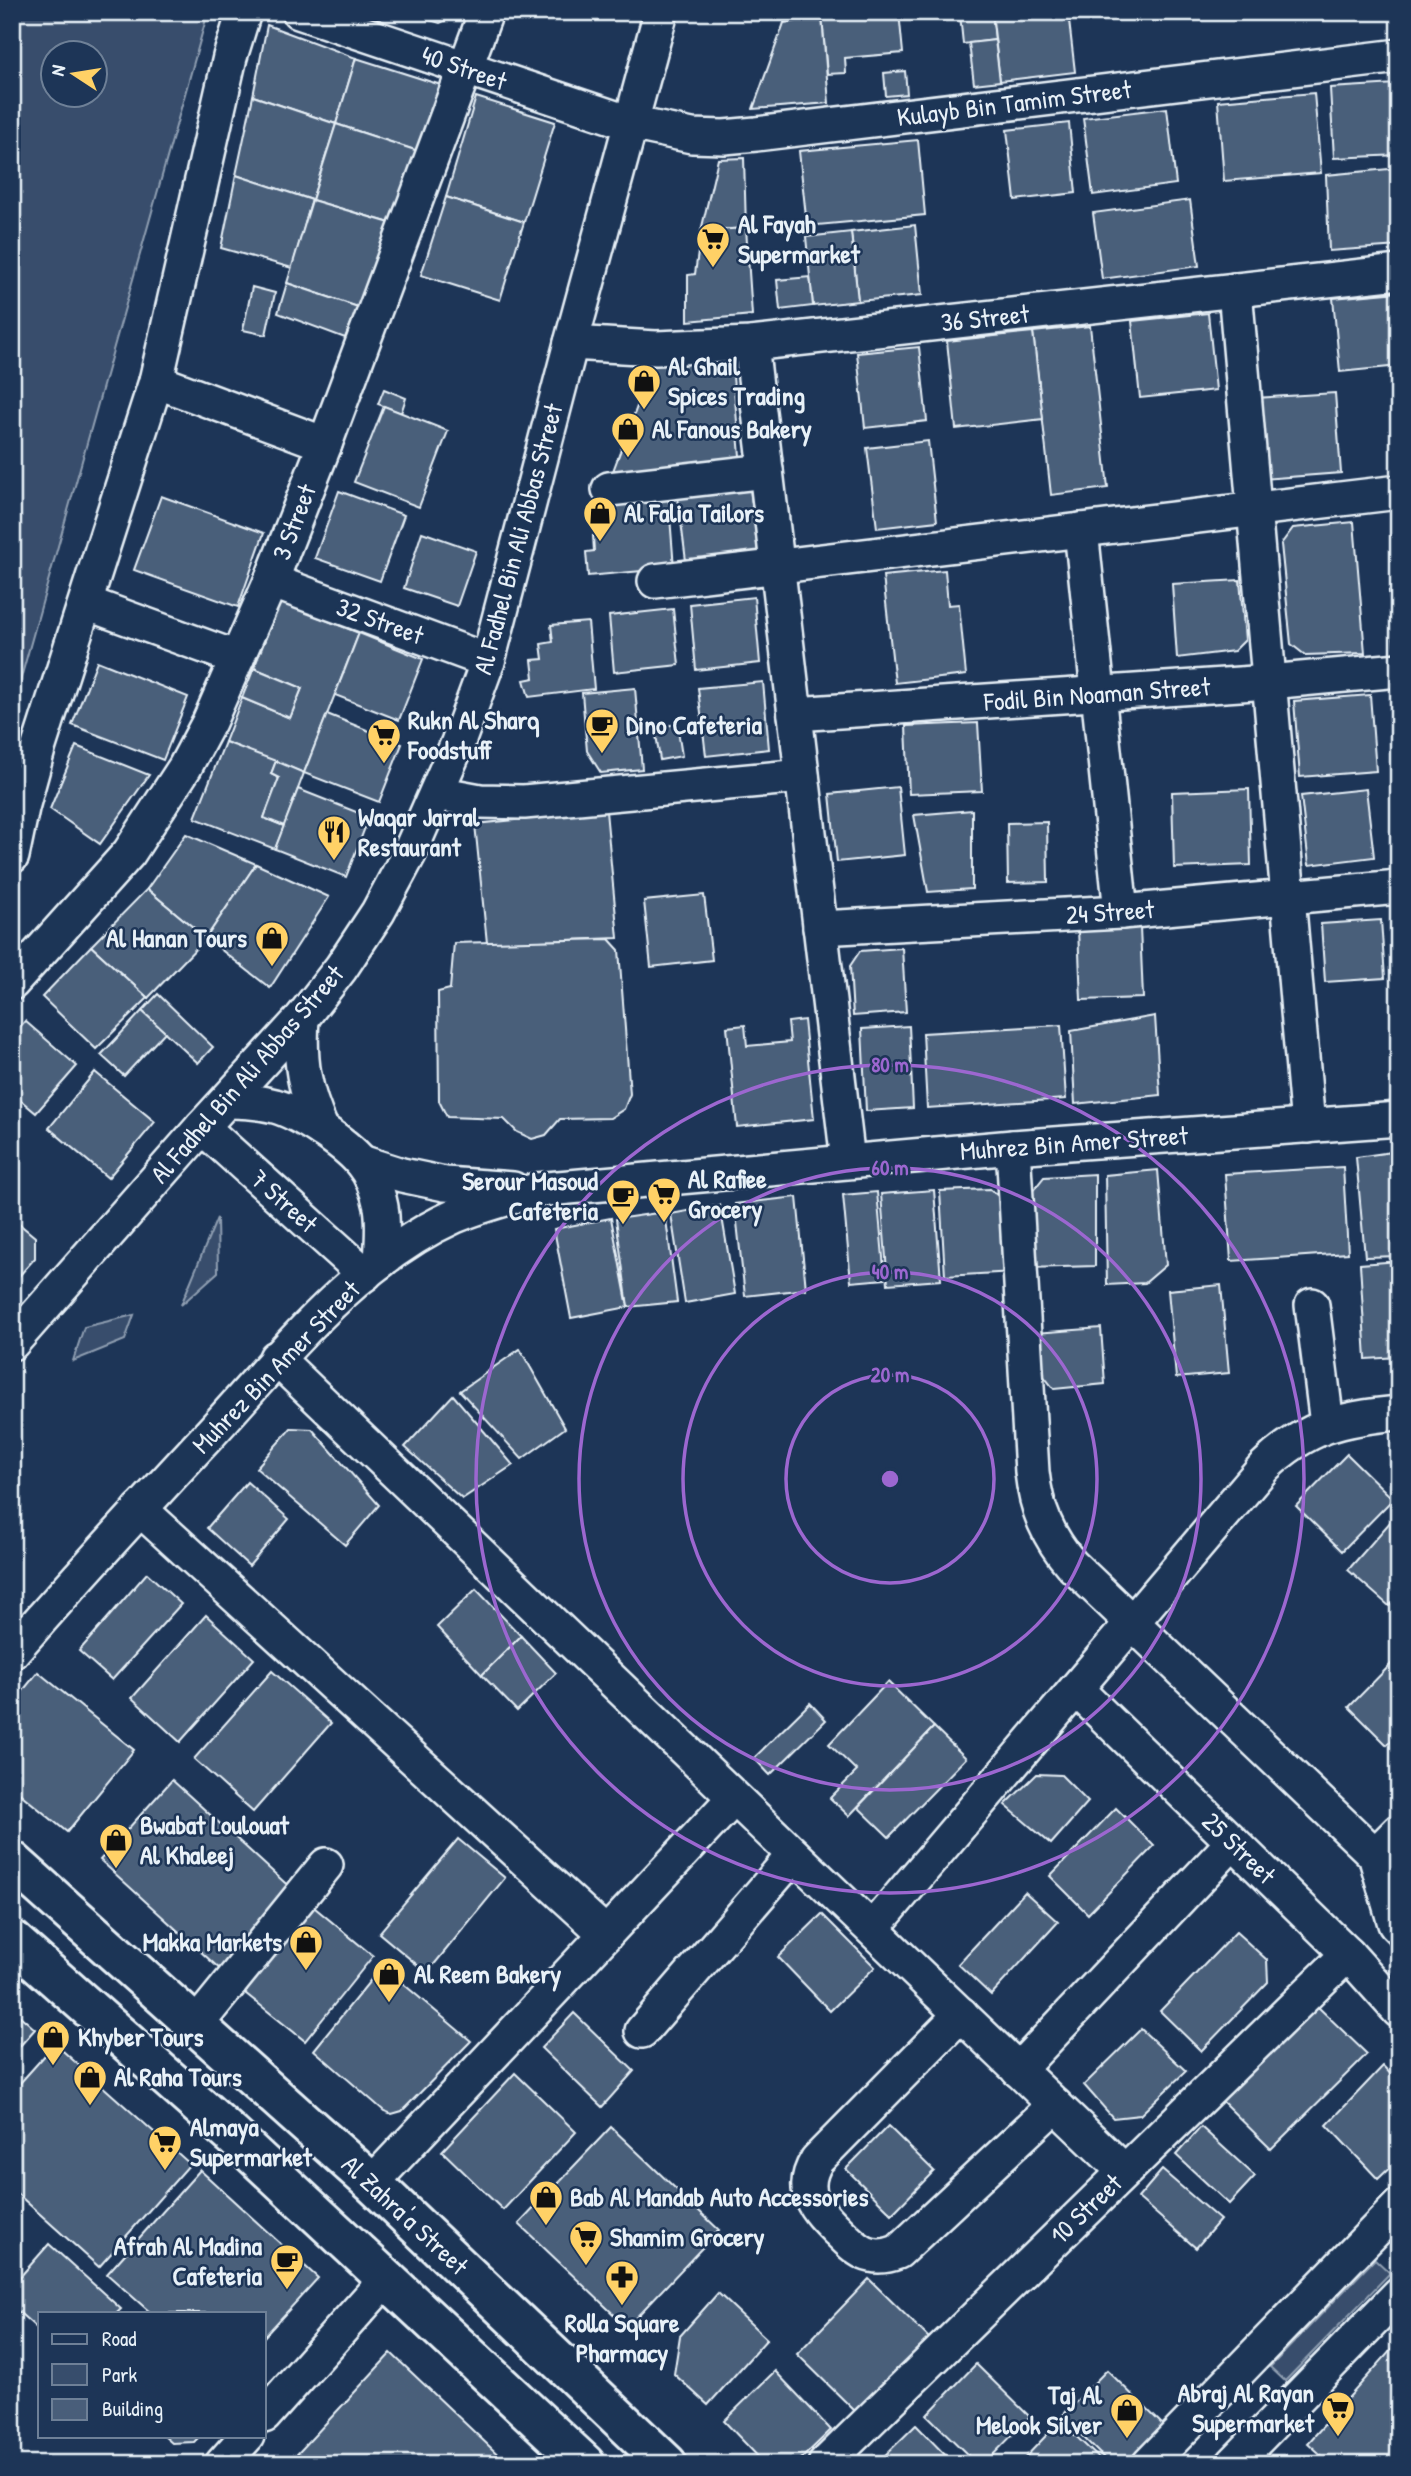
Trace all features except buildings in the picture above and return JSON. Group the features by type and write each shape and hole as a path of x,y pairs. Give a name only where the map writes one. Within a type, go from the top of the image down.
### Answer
{"main road":[{"name":"Al Zahra'a Street","path":"12,1861 372,2183 667,2464"},
{"path":"12,1940 232,2135 585,2464"}],"street":[{"path":"12,856 39,746 156,381 230,57 244,12"},
{"name":"40 Street","path":"299,12 630,123"},
{"name":"3 Street","path":"12,983 129,853 185,767 271,581 486,12"},
{"name":"Al Fadhel Bin Ali Abbas Street","path":"12,1343 302,1018 341,968 377,912 409,854 437,793 488,661 570,343 661,12"},
{"name":"Kulayb Bin Tamim Street","path":"630,123 692,136 724,137 1399,56"},
{"name":"36 Street","path":"570,343 656,348 751,344 1399,272"},
{"path":"1235,290 1308,1126"},
{"path":"751,344 848,1161"},
{"path":"156,381 325,444"},
{"path":"609,489 766,471"},
{"path":"655,581 1399,492"},
{"path":"1081,530 1121,912"},
{"name":"32 Street","path":"271,581 488,661"},
{"path":"86,603 237,658"},
{"name":"Fodil Bin Noaman Street","path":"795,714 1269,682 1399,670"},
{"path":"437,793 480,801 524,803 802,776"},
{"name":"24 Street","path":"820,928 1121,912 1399,887"},
{"path":"302,1018 300,1047 303,1076 310,1104 322,1130"},
{"path":"227,1101 277,1107 301,1116 361,1162 374,1184 381,1207 373,1268"},
{"name":"Muhrez Bin Amer Street","path":"12,1652 306,1328 373,1268 417,1237 455,1217 495,1201 536,1190 848,1161 1399,1119"},
{"name":"7 Street","path":"202,1127 373,1268"},
{"path":"1013,1147 1034,1493 1039,1513 1058,1550 1375,1855 1395,1924 1399,1928"},
{"path":"361,1162 444,1184 536,1190"},
{"path":"1312,1305 1327,1424"},
{"path":"276,1358 1125,2171"},
{"path":"872,1929 1264,1466 1282,1449 1327,1424 1399,1413"},
{"path":"140,1509 606,1934"},
{"name":"25 Street","path":"1076,1689 1348,1954 1399,2011"},
{"path":"372,2183 734,1798"},
{"path":"1375,1855 1399,1831"},
{"path":"1018,2070 1233,1842"},
{"path":"642,2031 794,1855"},
{"path":"197,2024 326,1865"},
{"name":"10 Street","path":"825,2464 1348,1954"},
{"path":"961,2014 811,2169 809,2189 816,2209 858,2250 878,2257 898,2252 1055,2105"},
{"path":"1149,2464 1399,2206"},
{"path":"266,2414 387,2278"},
{"path":"1244,2460 1399,2294"},
{"path":"1178,2464 1210,2401"},
{"path":"222,2464 245,2438"}],"green space":[{"path":"12,12 208,12 12,710"},
{"path":"217,1218 218,1272 181,1305"},
{"path":"134,1315 125,1340 73,1361 84,1327"},
{"path":"1375,2259 1390,2273 1285,2381 1270,2367"}],"place":[{"name":"Al Fayah Supermarket","path":"713,269"},
{"name":"Al Ghail Spices Trading","path":"644,411"},
{"name":"Al Fanous Bakery","path":"628,459"},
{"name":"Al Falia Tailors","path":"600,543"},
{"name":"Dino Cafeteria","path":"602,755"},
{"name":"Rukn Al Sharq Foodstuff","path":"384,765"},
{"name":"Waqar Jarral Restaurant","path":"334,862"},
{"name":"Al Hanan Tours","path":"272,968"},
{"name":"Al Rafiee Grocery","path":"664,1224"},
{"name":"Serour Masoud Cafeteria","path":"623,1226"},
{"name":"Bwabat Loulouat Al Khaleej","path":"116,1870"},
{"name":"Makka Markets","path":"306,1972"},
{"name":"Al Reem Bakery","path":"389,2004"},
{"name":"Khyber Tours","path":"53,2067"},
{"name":"Al Raha Tours","path":"90,2107"},
{"name":"Almaya Supermarket","path":"165,2172"},
{"name":"Bab Al Mandab Auto Accessories","path":"546,2227"},
{"name":"Shamim Grocery","path":"586,2267"},
{"name":"Afrah Al Madina Cafeteria","path":"287,2291"},
{"name":"Rolla Square Pharmacy","path":"622,2307"},
{"name":"Abraj Al Rayan Supermarket","path":"1338,2438"},
{"name":"Taj Al Melook Silver","path":"1127,2440"}]}
